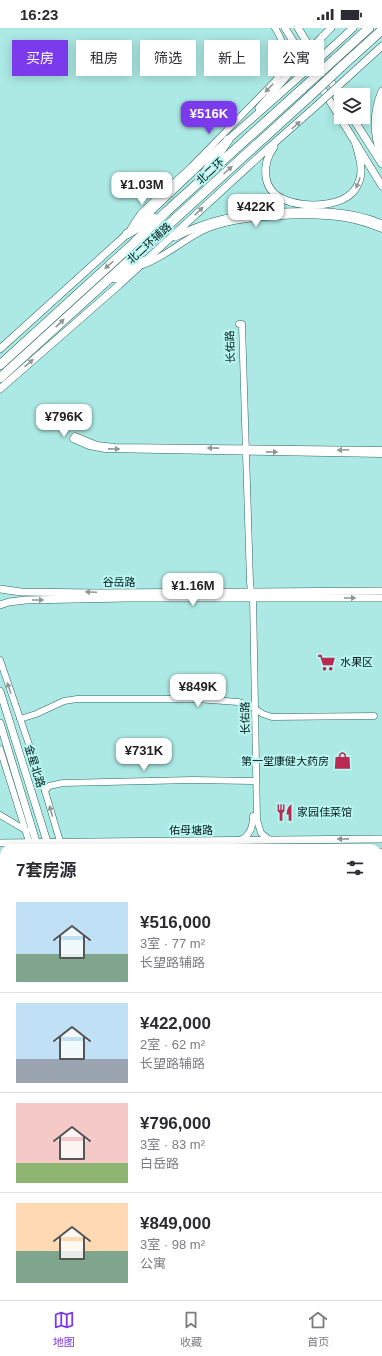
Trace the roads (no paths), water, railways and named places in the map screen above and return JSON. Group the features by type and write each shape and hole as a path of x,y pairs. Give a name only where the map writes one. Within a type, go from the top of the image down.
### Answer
{"highway":[{"name":"北二环","path":"0,365 369,28"},
{"name":"北二环","path":"0,378 382,30"},
{"path":"198,183 228,140"},
{"path":"127,234 166,212"},
{"path":"98,288 142,264"}],"main road":[{"path":"284,28 382,186"},
{"path":"298,28 335,88"},
{"path":"244,126 331,28"},
{"name":"北二环辅路","path":"0,349 228,140 353,28"},
{"name":"北二环辅路","path":"0,389 142,264 382,46"},
{"path":"382,91 376,106 374,125 382,158"},
{"path":"356,124 382,164"},
{"path":"279,140 269,156 266,165 266,176 269,187 282,199 309,204 340,202 355,190 361,173 356,145"},
{"path":"166,242 204,224 241,215 263,213 312,211 338,213 358,216 382,224"},
{"name":"谷岳路","path":"0,589 21,592 250,595 382,591"},
{"path":"0,605 9,602 26,600 250,595 382,598"},
{"name":"金星北路","path":"0,691 48,844"},
{"name":"金星北路","path":"0,723 34,844"},
{"name":"佑母塘路","path":"97,844 240,840 382,839"},
{"name":"佑母塘路","path":"0,843 17,844"}],"street":[{"path":"127,234 141,213 191,167 276,80 281,72 285,56 283,43 275,28"},
{"path":"382,104 379,124 382,143"},
{"path":"142,264 156,259 205,229 246,220 305,216 338,217 361,222 382,229"},
{"name":"长佑路","path":"245,450 242,324 240,324 257,822 261,834 270,840"},
{"path":"382,450 245,450 105,449 89,446 73,439 75,436 90,443 106,447 245,450 382,454"},
{"path":"0,660 45,791 61,844"},
{"path":"20,719 36,714 64,701 77,699 197,699 238,702 272,717 374,716"},
{"name":"长佑路","path":"240,840 247,836 252,826 253,708"},
{"path":"0,749 27,831 34,844"},
{"path":"45,791 49,786 62,784 192,780 252,781"},
{"path":"0,815 27,831"}],"place":[{"name":"水果区","path":"327,662"},
{"name":"第一堂康健大药房","path":"342,761"},
{"name":"家园佳菜馆","path":"284,812"}]}
